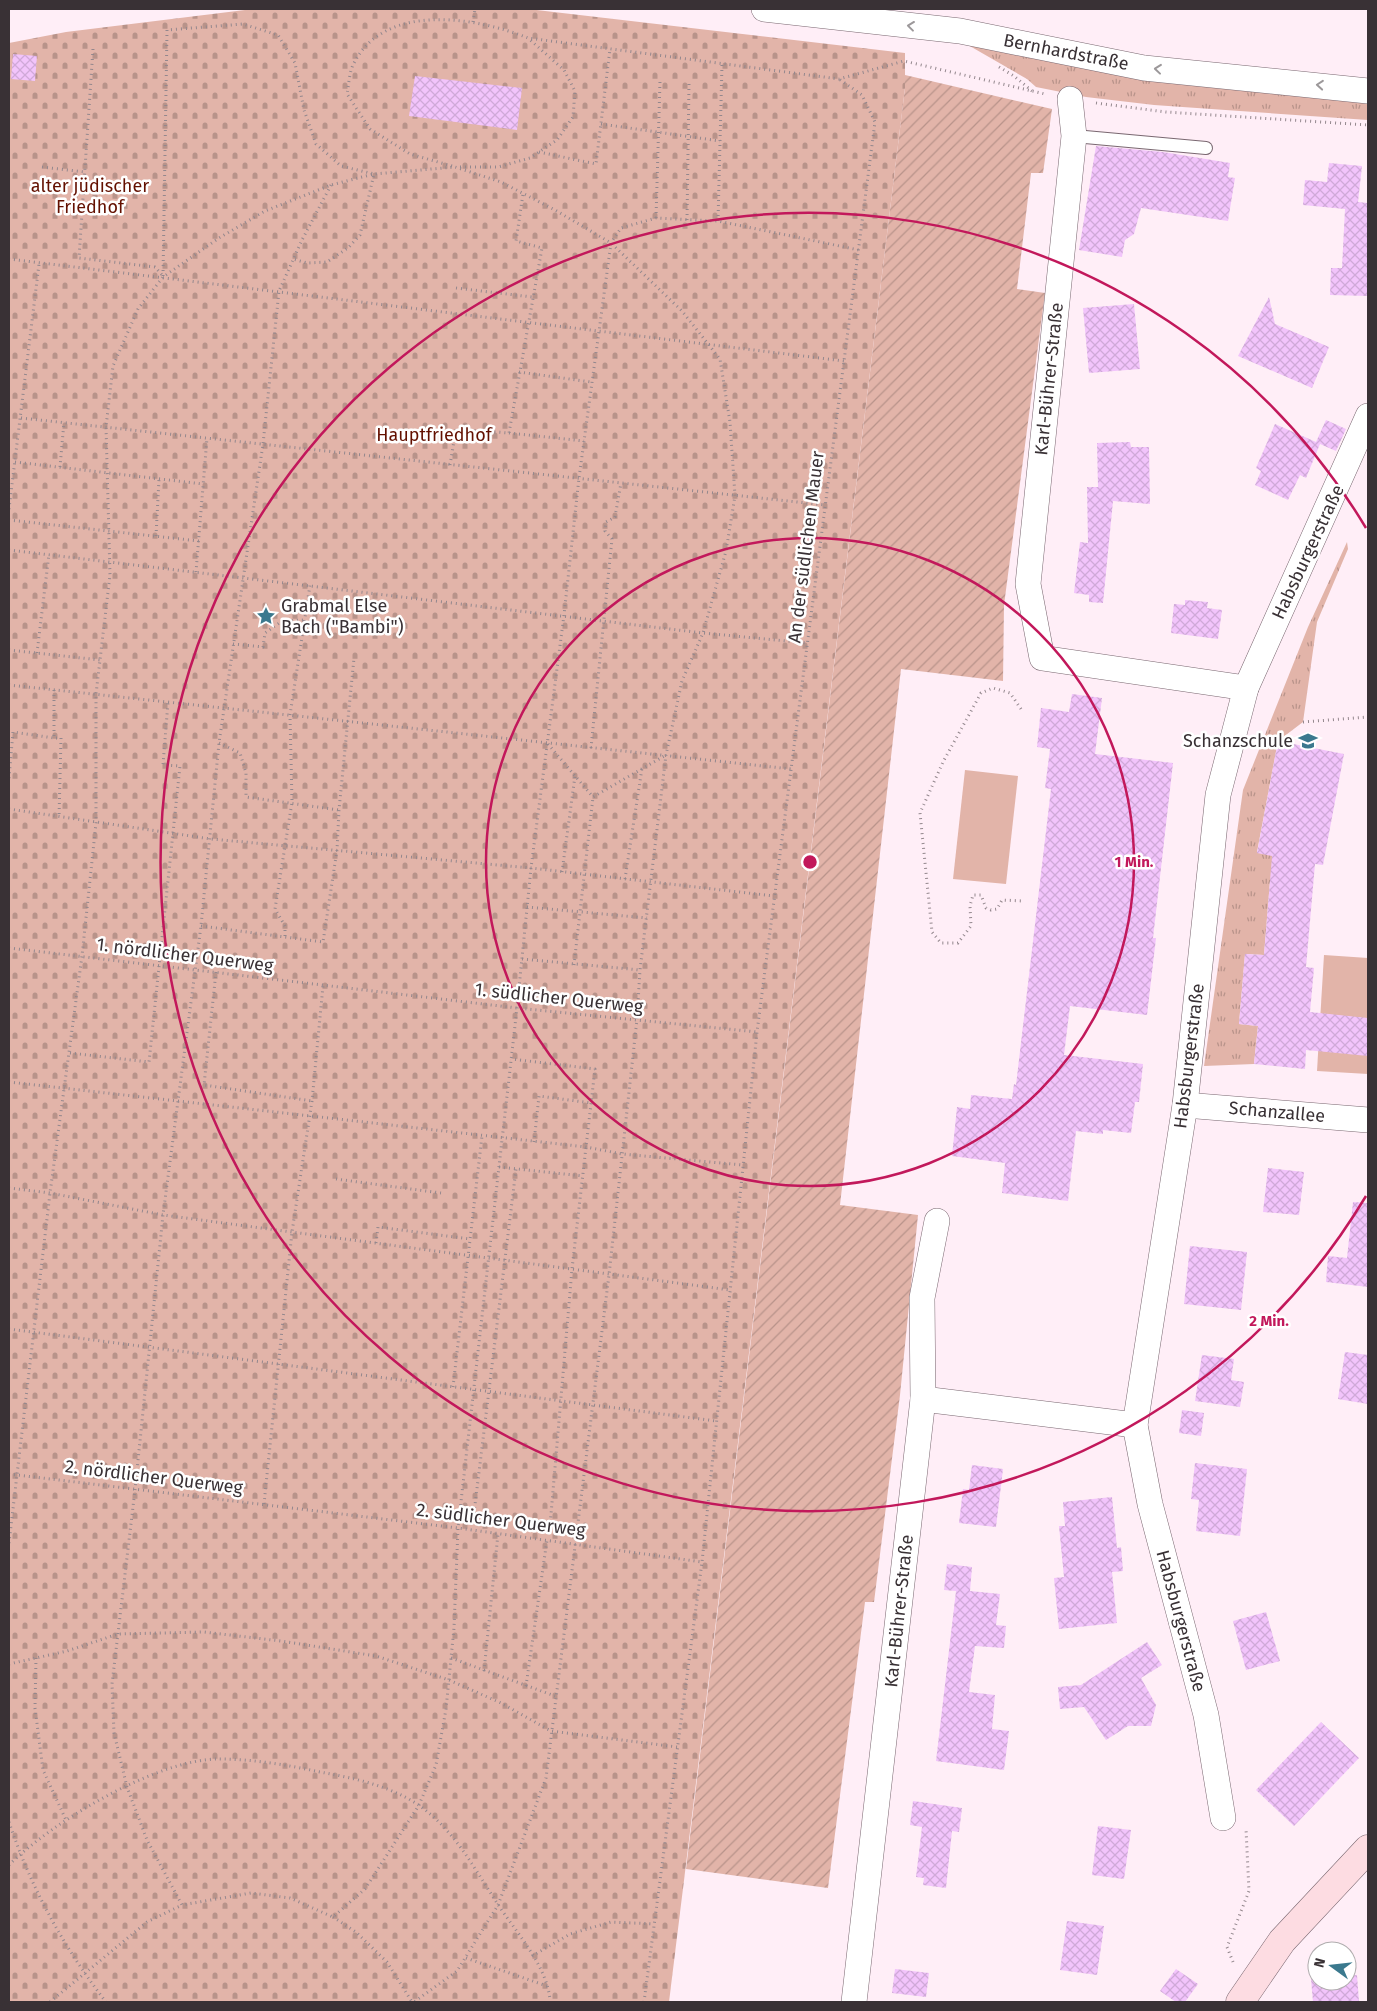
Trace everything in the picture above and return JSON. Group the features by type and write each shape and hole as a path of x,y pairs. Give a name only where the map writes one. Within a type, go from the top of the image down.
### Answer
{"main road":[{"path":"1246,1999 1282,1941 1368,1849"}],"street":[{"name":"Bernhardstraße","path":"764,9 960,31 1144,68 1368,91"},
{"name":"Karl-Bührer-Straße","path":"1070,99 1074,136 1028,584 1042,658 1246,688"},
{"name":"Habsburgerstraße","path":"1223,1818 1206,1715 1150,1504 1135,1425 1185,1105 1218,795 1246,688 1368,416"},
{"name":"Schanzallee","path":"1185,1105 1368,1120"},
{"name":"Karl-Bührer-Straße","path":"854,2002 923,1399 922,1298 937,1220"},
{"path":"923,1399 1135,1425"}],"lane":[{"path":"1074,136 1206,148"}],"path":[{"path":"472,22 476,9"},
{"path":"50,2002 147,1922 182,1905 251,1893 290,1898 333,1917 356,1932 387,1962 413,2002 457,1971 498,1905 546,1778 609,1275 637,1019 640,970 648,918 650,881 666,755 682,681 703,633 726,550 735,496 730,422 720,359 682,311 611,243 501,182 410,154 370,129 348,94 353,64 368,43 384,32 420,19 472,22 500,27 528,38 839,79 904,61 1032,92"},
{"path":"163,277 168,30 243,24 278,35 295,63 304,110 316,144 341,166 374,174"},
{"path":"9,1543 50,1193 82,956 96,823 96,694 110,575 106,426 113,366 138,309 163,277 219,238 264,211 331,185 374,174 455,167 498,168 530,158 557,140 573,118 575,91 564,70 528,38"},
{"path":"93,49 79,258 156,267 163,277"},
{"path":"539,152 596,164 610,49"},
{"path":"718,221 722,64"},
{"name":"An der südlichen Mauer","path":"644,2002 702,1562 757,1032 875,122 862,95 839,79"},
{"path":"656,218 660,81"},
{"path":"687,220 689,83"},
{"path":"1070,99 1166,112 1368,125"},
{"path":"601,124 720,141"},
{"path":"42,167 85,172"},
{"path":"293,259 307,263 327,262 348,248 360,235 374,174"},
{"path":"182,1905 147,1840 127,1787 114,1733 112,1684 164,1216 211,839 223,708 264,444 279,291 293,259 331,185"},
{"path":"509,433 527,322 542,248 516,241 523,194"},
{"path":"333,1917 365,1889 419,1805 436,1765 446,1709 451,1658 458,1528 512,1059 531,868 564,615 591,382 611,243 621,228 656,218 718,221 858,250"},
{"path":"9,258 39,264 163,277 844,361"},
{"path":"9,509 39,264"},
{"path":"456,288 532,297"},
{"path":"519,372 591,382"},
{"path":"21,418 825,505"},
{"path":"60,467 64,422"},
{"path":"450,465 456,429 584,441"},
{"path":"196,572 207,438"},
{"path":"15,462 203,484"},
{"path":"156,536 159,479"},
{"path":"591,748 612,539 605,531 606,522 615,517 621,482"},
{"path":"9,520 199,541"},
{"path":"9,550 703,633 807,643"},
{"path":"37,653 49,554"},
{"path":"285,936 286,926 275,909 292,802 290,715 310,585"},
{"path":"233,644 263,647 265,633 282,621 305,620"},
{"path":"9,650 100,660"},
{"path":"201,926 323,942 337,850 339,810 354,658"},
{"path":"9,685 791,770"},
{"path":"1021,709 1010,693 993,688 981,693 943,762 920,813 932,932 941,943 958,943 971,926 970,906 973,894 981,895 986,908 991,910 996,909 1002,900 1023,901"},
{"path":"54,690 54,738"},
{"path":"70,1053 149,1062 180,766 163,765 168,702"},
{"path":"1303,722 1368,717"},
{"path":"9,778 13,732 61,738 59,818"},
{"path":"219,743 240,753 246,773 246,796 339,810"},
{"path":"548,744 593,797 574,964"},
{"path":"593,797 642,767 666,755"},
{"path":"625,879 642,767"},
{"path":"562,872 575,776"},
{"path":"9,809 59,818 211,839 531,868 774,896"},
{"path":"527,906 648,918"},
{"name":"1. nördlicher Querweg","path":"9,948 358,990"},
{"path":"522,959 640,970"},
{"path":"216,972 204,1085 312,1101"},
{"path":"264,1504 280,1364 292,1232 312,1101 323,986"},
{"name":"1. südlicher Querweg","path":"358,990 757,1032"},
{"path":"460,1511 550,1526 572,1269 595,1069 512,1059"},
{"path":"9,1082 502,1138 622,1154 743,1165"},
{"path":"534,1142 539,1096 591,1103"},
{"path":"453,1387 482,1136"},
{"path":"499,1167 583,1176"},
{"path":"474,1514 516,1170"},
{"path":"336,1180 441,1193"},
{"path":"9,1188 50,1193 164,1216 730,1290"},
{"path":"376,1244 378,1227 470,1239"},
{"path":"9,1329 716,1421"},
{"name":"2. nördlicher Querweg","path":"9,1474 297,1509"},
{"name":"2. südlicher Querweg","path":"297,1509 575,1543 702,1562"},
{"path":"484,1670 498,1534"},
{"path":"526,1686 547,1540"},
{"path":"9,1664 67,1651 118,1634 204,1632 281,1641 376,1656 449,1680 500,1703 551,1731 677,1747"},
{"path":"36,1658 35,1708 43,1770 66,1820"},
{"path":"451,1658 555,1696"},
{"path":"9,1865 20,1854 66,1820 96,1801 187,1764 218,1759 304,1768 375,1784 419,1805 446,1828 464,1850 532,1956 547,1986 550,2002"},
{"path":"9,1822 37,1895 83,1973 106,2002"},
{"path":"1230,1954 1227,1947 1249,1891 1249,1874"},
{"path":"532,1956 570,1934 611,1922 654,1924"},
{"path":"466,1958 547,1986"}],"green space":[{"name":"Hauptfriedhof","path":"253,9 528,9 905,53 905,88 669,2002 9,2002 9,43 66,32"},
{"path":"968,45 1368,100 1368,120 1154,105 1086,97 1036,87 1027,79"},
{"path":"905,75 1052,109 1043,173 1031,173 1017,289 1045,293 1004,605 1003,681 901,669 840,1205 918,1215 900,1395 874,1602 865,1602 828,1888 686,1869 905,88"},
{"path":"1347,542 1348,549 1317,622 1303,722 1278,741 1257,852 1279,857 1270,881 1264,955 1245,954 1239,1024 1258,1026 1254,1064 1204,1066 1243,790 1308,627"},
{"path":"965,770 1018,776 1006,884 953,879"},
{"path":"1324,955 1368,958 1368,1074 1317,1071"}],"building":[{"path":"13,54 37,56 35,81 11,79"},
{"path":"415,76 522,88 517,130 409,116"},
{"path":"1096,146 1163,152 1230,163 1228,177 1235,178 1228,221 1141,208 1134,234 1125,240 1122,257 1079,250"},
{"path":"1329,163 1362,166 1358,202 1368,203 1368,296 1330,295 1331,268 1342,268 1345,209 1303,205 1305,180 1327,182"},
{"path":"1269,297 1275,324 1329,347 1312,388 1238,356"},
{"path":"1134,304 1140,369 1089,373 1083,308"},
{"path":"1326,420 1346,429 1336,451 1320,444 1306,478 1300,475 1288,500 1255,485 1261,471 1256,468 1275,424 1316,442"},
{"path":"1130,442 1131,447 1149,447 1150,504 1113,501 1103,603 1089,602 1089,595 1074,593 1080,542 1088,543 1087,487 1098,487 1097,443"},
{"path":"1185,600 1208,602 1207,608 1222,610 1218,639 1171,633 1174,604 1185,605"},
{"path":"1072,694 1102,698 1095,754 1173,763 1153,938 1156,938 1147,1015 1070,1006 1064,1055 1143,1064 1139,1102 1135,1102 1131,1133 1103,1130 1103,1134 1076,1131 1068,1201 1002,1193 1005,1163 952,1156 957,1107 970,1109 971,1095 1012,1099 1014,1084 1016,1085 1051,789 1045,788 1050,749 1037,747 1041,708 1069,712"},
{"path":"1278,741 1344,754 1323,865 1315,864 1306,967 1314,968 1310,1012 1368,1018 1368,1056 1306,1050 1305,1069 1254,1064 1258,1026 1239,1024 1245,954 1264,955 1272,856 1257,853"},
{"path":"1268,1168 1304,1172 1299,1215 1263,1212"},
{"path":"1353,1202 1368,1203 1368,1287 1326,1282 1328,1256 1347,1258"},
{"path":"1190,1246 1247,1252 1241,1310 1184,1304"},
{"path":"1345,1352 1368,1355 1368,1404 1338,1399"},
{"path":"1202,1355 1234,1359 1231,1380 1244,1382 1240,1407 1195,1401"},
{"path":"1182,1410 1204,1413 1201,1436 1179,1433"},
{"path":"1195,1463 1247,1469 1240,1536 1196,1531 1199,1500 1191,1499"},
{"path":"972,1465 1003,1469 996,1527 959,1523 963,1489 969,1490"},
{"path":"1112,1497 1117,1548 1121,1547 1123,1571 1112,1572 1117,1623 1059,1629 1054,1578 1064,1577 1059,1526 1065,1526 1063,1502"},
{"path":"947,1564 972,1567 970,1591 1000,1594 996,1625 1006,1626 1004,1648 975,1646 969,1692 995,1695 992,1729 1009,1731 1004,1770 936,1761 956,1591 944,1590"},
{"path":"1266,1612 1280,1661 1246,1670 1233,1621"},
{"path":"1147,1642 1162,1665 1141,1678 1156,1705 1151,1726 1128,1726 1106,1740 1084,1707 1060,1709 1058,1687 1081,1685"},
{"path":"1321,1722 1359,1758 1294,1826 1256,1790"},
{"path":"913,1801 962,1808 959,1832 952,1831 946,1888 923,1885 924,1878 916,1877 922,1827 910,1825"},
{"path":"1098,1826 1131,1830 1124,1879 1092,1875"},
{"path":"1067,1921 1104,1926 1097,1975 1060,1970"},
{"path":"895,1969 929,1973 926,1997 892,1993"},
{"path":"1176,1969 1198,1984 1185,2002 1176,2002 1160,1991"},
{"path":"1357,1975 1359,2002 1313,2002 1312,1991 1357,1991"}],"place":[{"name":"Grabmal Else Bach (\"Bambi\")","path":"266,616"},
{"name":"Schanzschule","path":"1308,741"}],"park label":[{"name":"alter jüdischer Friedhof","path":"90,196"}]}
